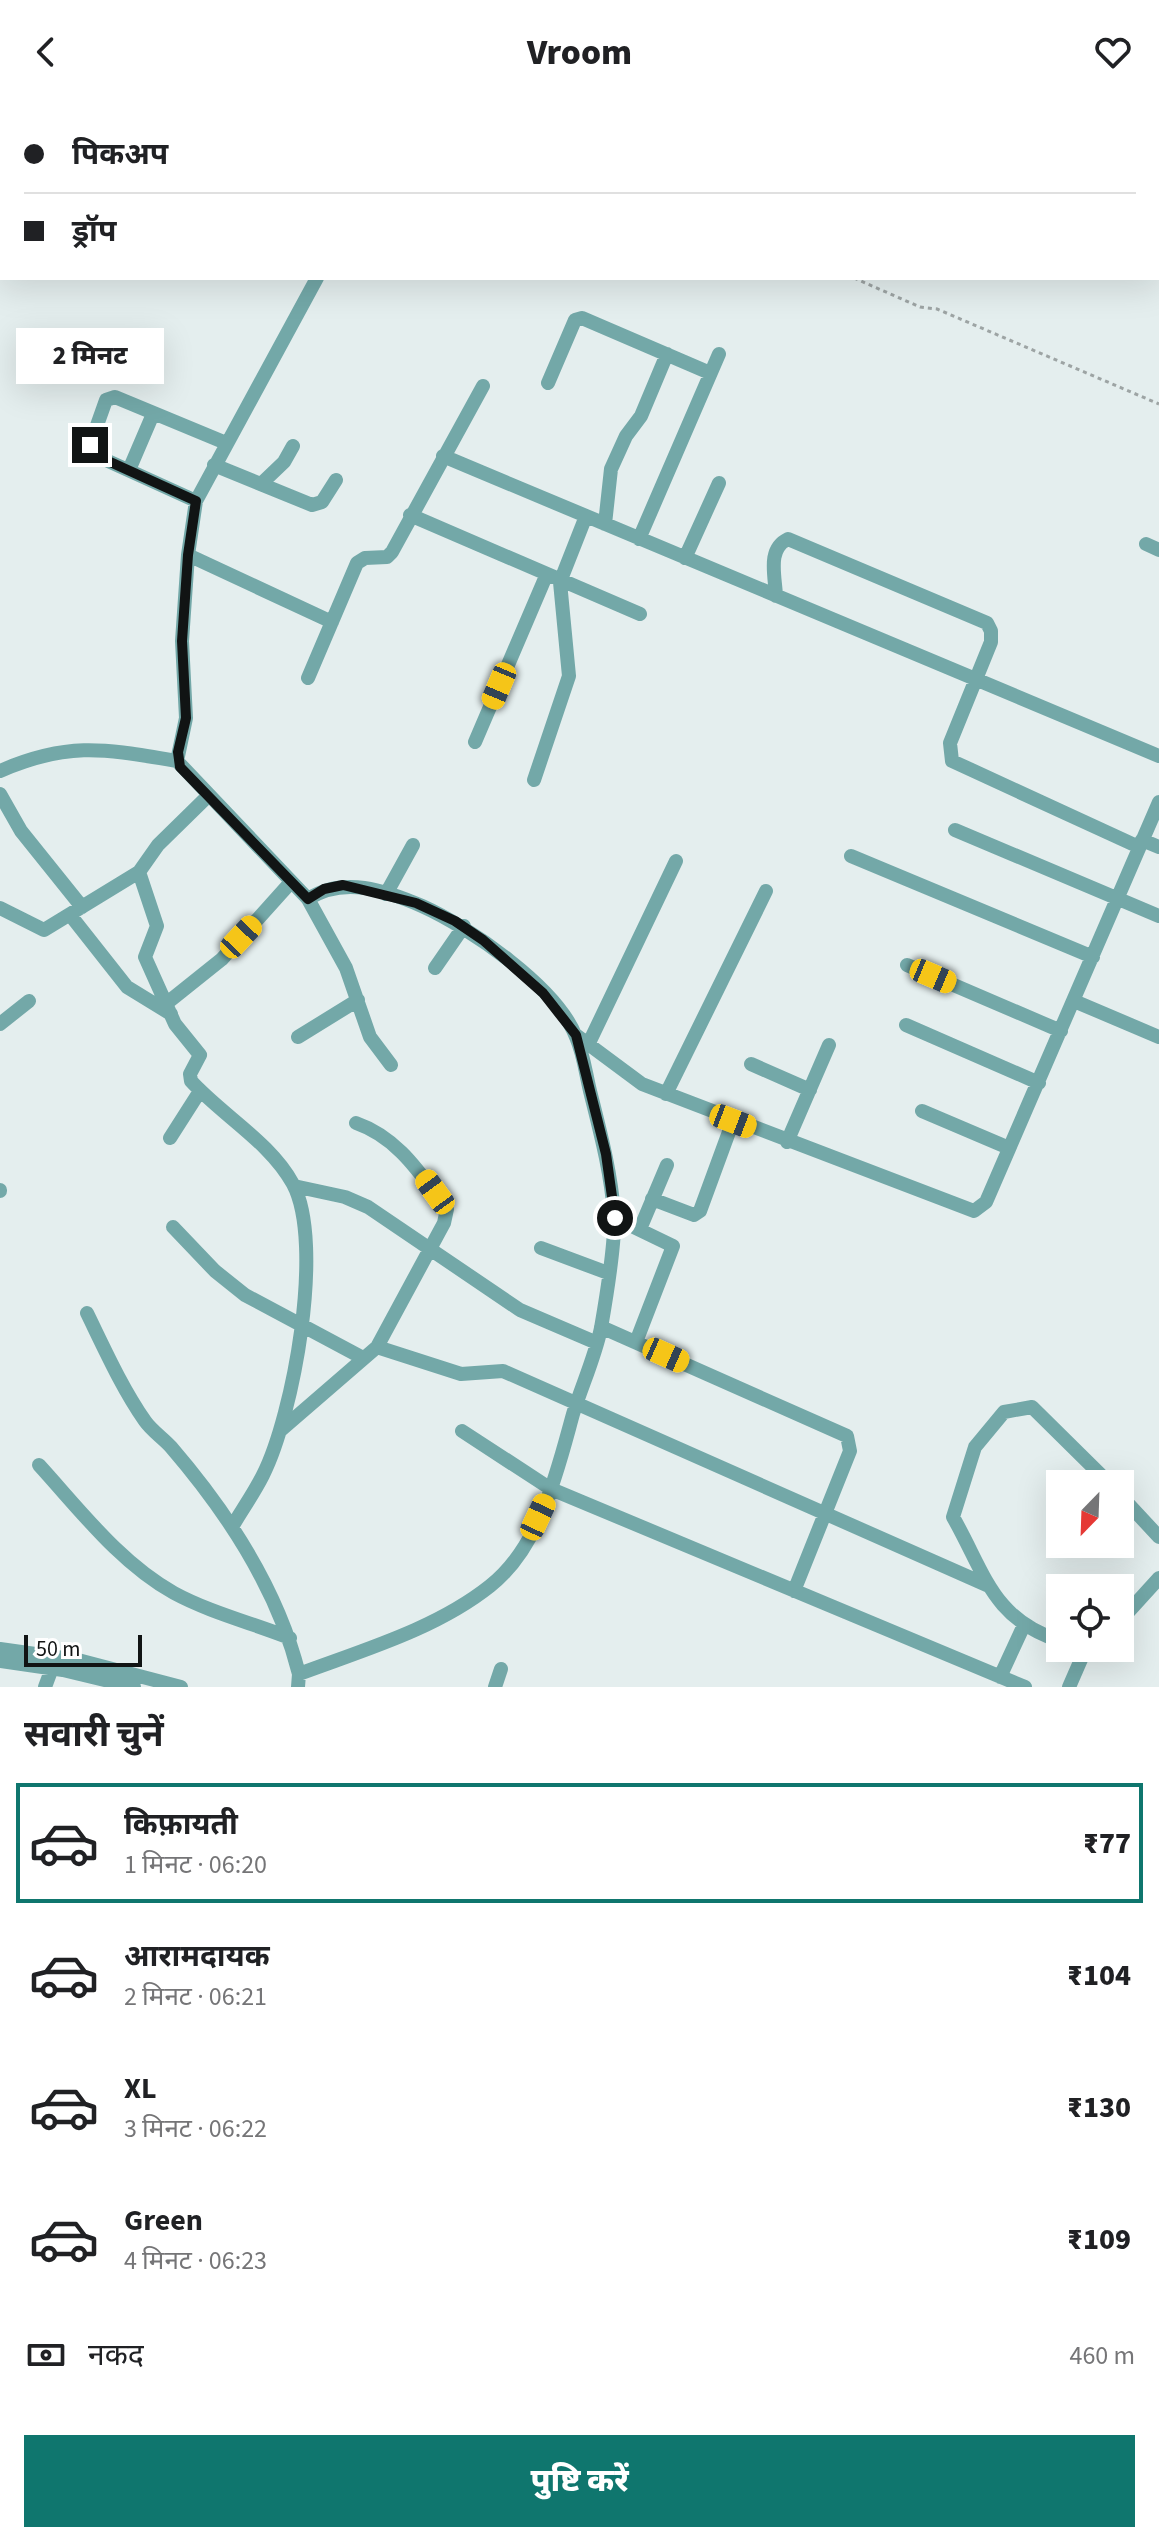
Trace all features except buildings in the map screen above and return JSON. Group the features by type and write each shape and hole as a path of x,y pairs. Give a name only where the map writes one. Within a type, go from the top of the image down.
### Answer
{"street":[{"path":"177,761 186,718 182,641 188,555 196,501 316,280"},
{"path":"548,383 575,320 582,318 710,373"},
{"path":"605,524 611,469 626,436 641,416 667,354"},
{"path":"639,539 719,354"},
{"path":"308,678 360,559 387,557 483,386"},
{"path":"196,501 97,456 90,448 106,400 115,397 226,443"},
{"path":"129,470 153,414"},
{"path":"261,484 278,468 293,446"},
{"path":"443,456 1159,756"},
{"path":"214,465 312,505 322,502 336,480"},
{"path":"685,558 719,483"},
{"path":"410,515 640,614"},
{"path":"475,742 586,516"},
{"path":"776,596 774,552 778,544 788,539 987,623 991,642 950,743 952,761 1141,844 1159,847"},
{"path":"188,555 332,622"},
{"path":"534,780 569,676 570,657 553,579"},
{"path":"0,771 43,755 93,747 177,761 308,899 346,968 370,1037 391,1065"},
{"path":"0,794 21,831 127,987 169,1008"},
{"path":"0,908 44,930 139,872 158,845 208,796"},
{"path":"308,899 324,889 343,885 416,903 464,926 523,974 576,1035 627,1075 733,1121 974,1211 986,1202 1159,802"},
{"path":"955,830 1159,916"},
{"path":"386,894 413,845"},
{"path":"851,856 1093,957"},
{"path":"588,1045 676,861"},
{"path":"139,872 157,926 145,957 169,1008 200,1055 190,1074 200,1091 279,1162 294,1186 306,1240 302,1324 281,1430 264,1475 232,1527"},
{"path":"169,1008 222,959 291,882"},
{"path":"666,1094 766,891"},
{"path":"435,968 464,926"},
{"path":"907,965 1061,1031"},
{"path":"298,1037 358,1000"},
{"path":"0,1024 29,1001"},
{"path":"1074,1001 1159,1037"},
{"path":"906,1025 1039,1083"},
{"path":"87,1313 117,1375 147,1423 170,1447 232,1527 290,1638 298,1680 452,1611 493,1585 525,1544 551,1489 601,1327 615,1218 606,1154 576,1035"},
{"path":"787,1142 829,1045"},
{"path":"751,1064 810,1090"},
{"path":"170,1138 200,1091"},
{"path":"922,1111 1009,1148"},
{"path":"652,1199 694,1215 700,1211 733,1121"},
{"path":"281,1430 377,1347 430,1248 447,1209 407,1156 356,1123"},
{"path":"640,1229 667,1165"},
{"path":"294,1186 358,1201 520,1310 597,1343"},
{"path":"615,1218 670,1242 673,1248 636,1342"},
{"path":"173,1227 231,1286 363,1358"},
{"path":"541,1248 608,1273"},
{"path":"601,1327 847,1436 850,1451 794,1591"},
{"path":"377,1347 461,1374 503,1371 577,1401 825,1516 989,1586"},
{"path":"1046,1635 1024,1625 1002,1607 953,1517 975,1447 1004,1412 1032,1407 1096,1470"},
{"path":"462,1431 551,1489 1025,1687"},
{"path":"39,1465 120,1553 155,1581 177,1594 290,1638"},
{"path":"1134,1510 1159,1537"},
{"path":"1134,1606 1159,1578"},
{"path":"1000,1677 1024,1625"},
{"path":"0,1649 78,1660 181,1687"},
{"path":"0,1661 52,1668 134,1687"},
{"path":"1069,1687 1080,1662"},
{"path":"45,1687 52,1668"},
{"path":"495,1687 501,1669"}],"path":[{"path":"859,280 920,307 937,309 1159,404"}],"route":[{"path":"90,445 97,456 196,501 188,555 182,641 186,718 178,752 180,767 308,899 324,889 343,885 416,903 455,921 483,940 543,993 576,1035 606,1154 615,1218"}]}
